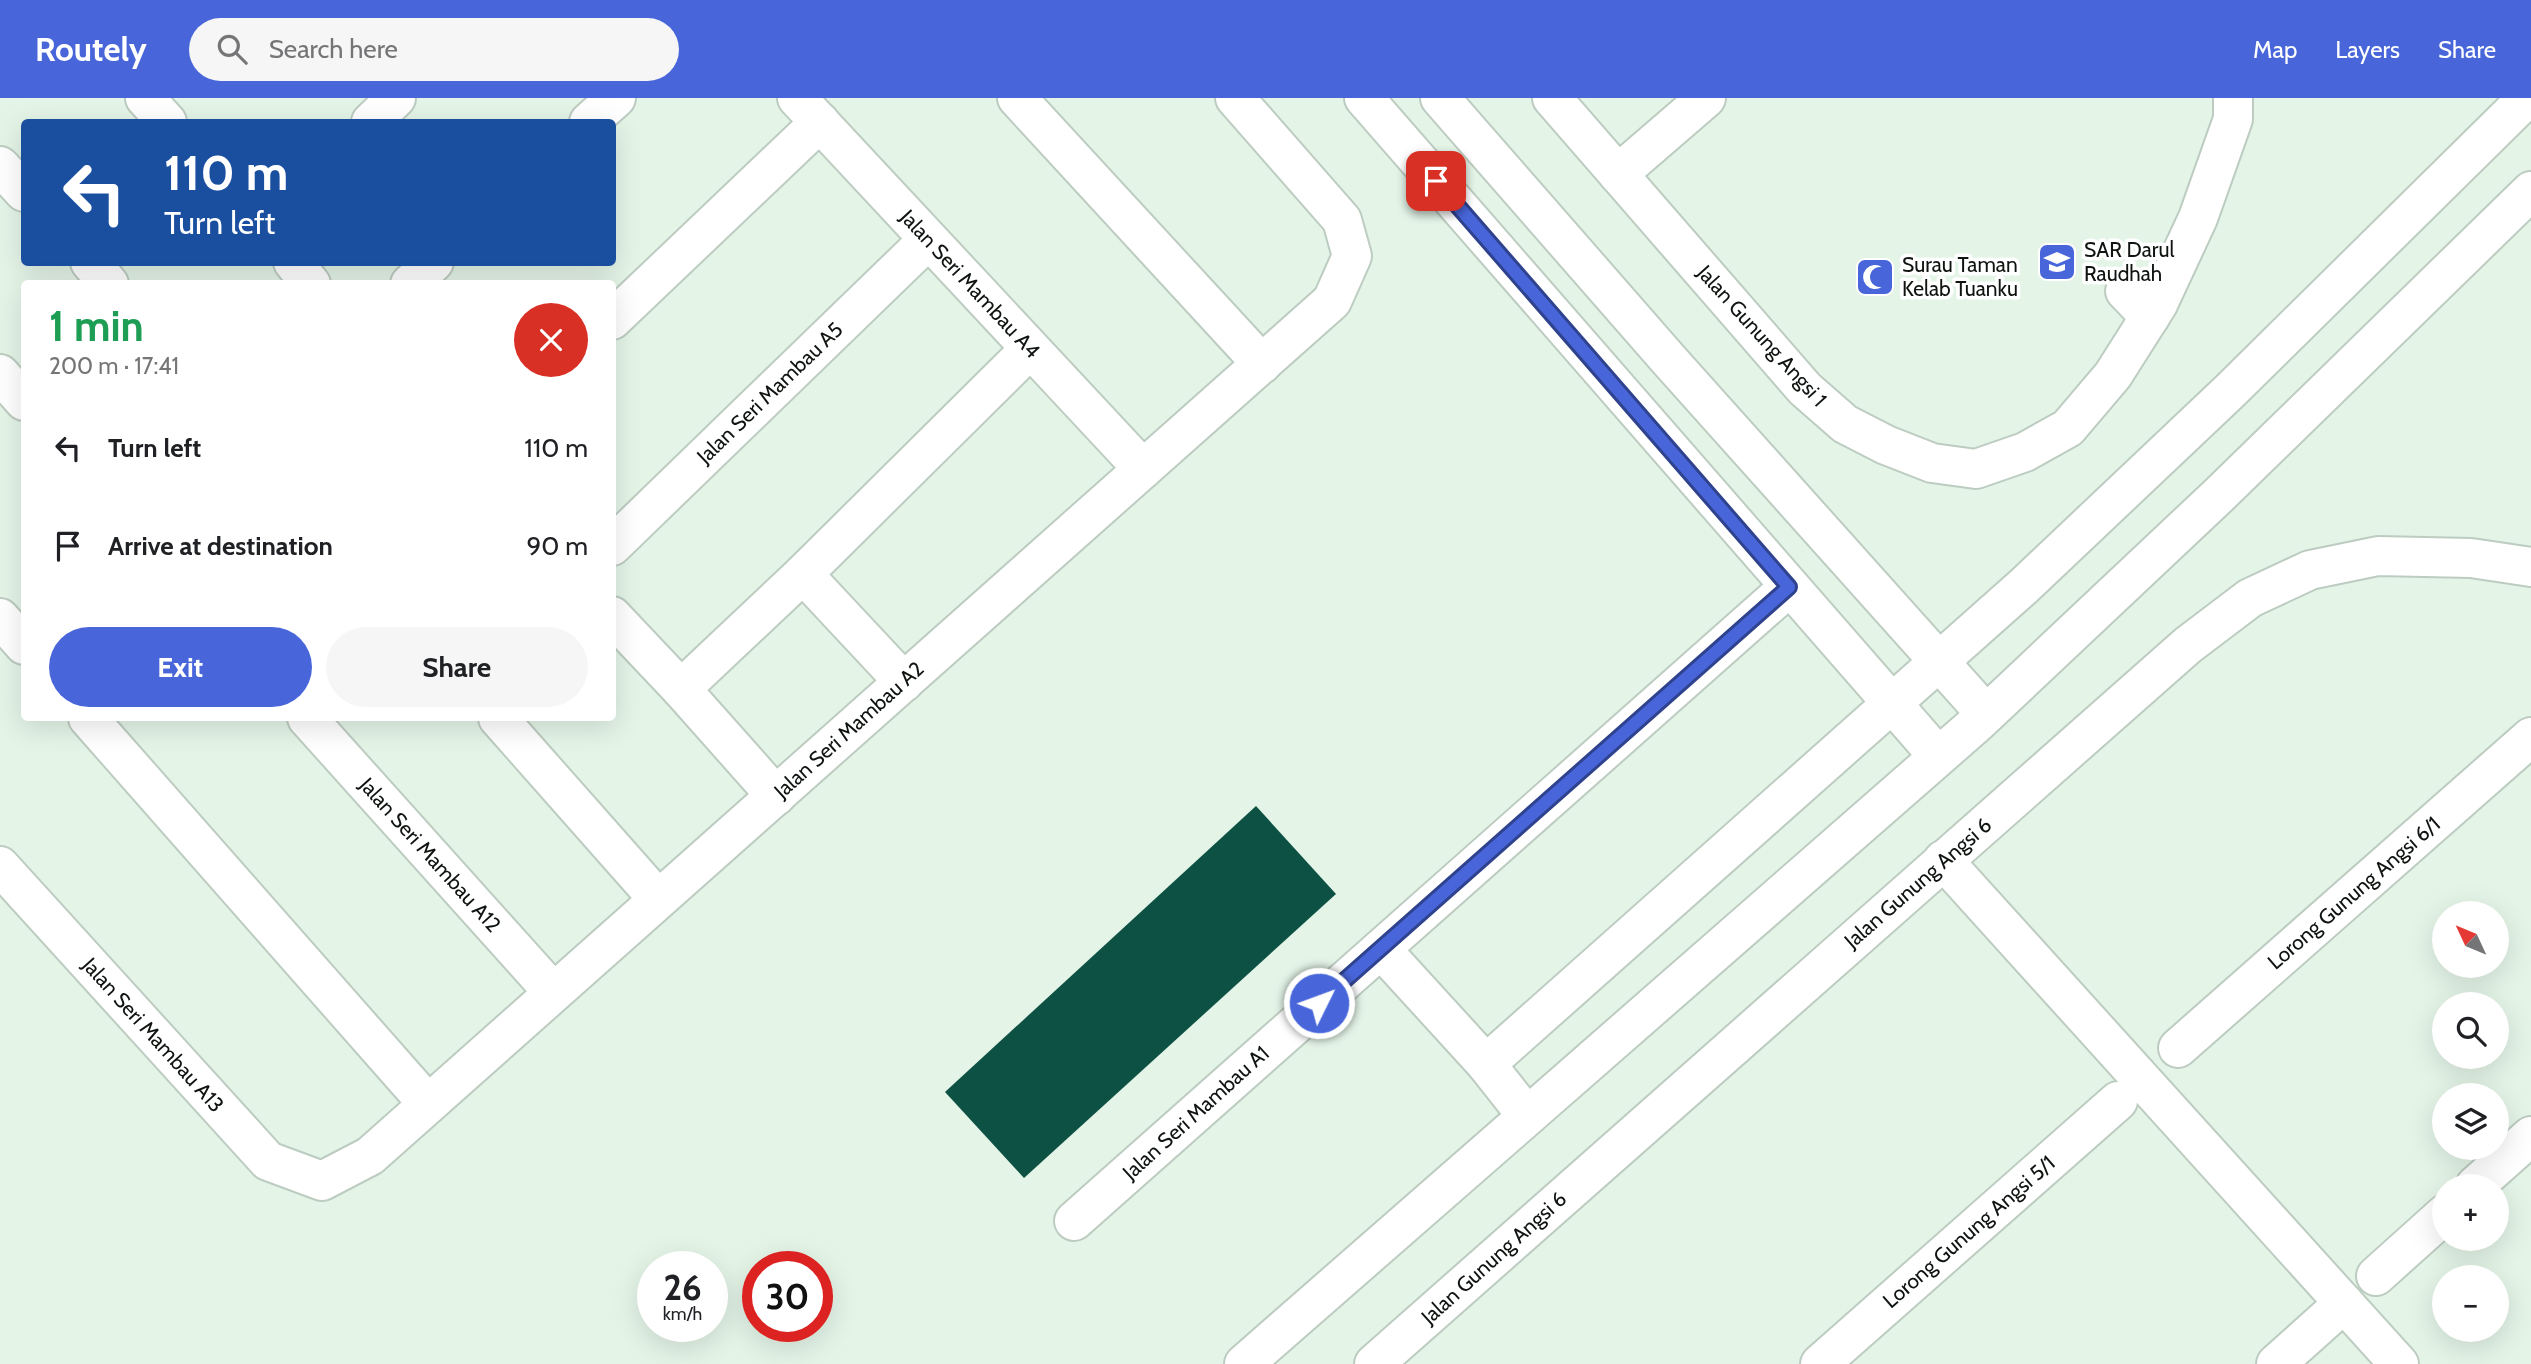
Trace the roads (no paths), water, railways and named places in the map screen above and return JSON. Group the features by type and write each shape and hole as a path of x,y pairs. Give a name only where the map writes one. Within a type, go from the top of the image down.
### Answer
{"street":[{"path":"374,119 396,98"},
{"path":"592,119 617,98"},
{"path":"1017,98 1262,364"},
{"name":"Jalan Seri Mambau A2","path":"322,1181 370,1156 1332,301 1352,256 1342,220 1235,98"},
{"path":"1364,98 1938,756"},
{"path":"1440,98 1669,360 1986,714"},
{"name":"Jalan Gunung Angsi 1","path":"1552,98 1805,388 1844,424 1886,445 1932,463 1976,469 2025,452 2068,428 2113,375 2137,304 2198,218 2233,118 2233,98"},
{"path":"1618,174 1706,98"},
{"path":"1486,1064 2024,586 2231,390 2527,98"},
{"path":"616,316 808,110"},
{"name":"Jalan Seri Mambau A4","path":"808,110 1143,470"},
{"path":"0,166 21,189"},
{"path":"1244,1364 1986,714 2219,495 2531,191"},
{"name":"Jalan Seri Mambau A5","path":"616,542 928,240"},
{"path":"93,266 106,280"},
{"path":"296,266 308,280"},
{"path":"414,280 430,266"},
{"path":"681,688 803,574 1030,349"},
{"path":"0,374 21,398"},
{"name":"Jalan Gunung Angsi 6","path":"1374,1364 2188,645 2250,598 2310,570 2378,556 2472,558 2531,567"},
{"path":"803,574 904,682"},
{"name":"Jalan Seri Mambau A1","path":"1074,1221 1789,587"},
{"path":"616,620 681,688 776,796"},
{"path":"91,721 428,1104"},
{"name":"Jalan Seri Mambau A12","path":"310,721 553,992"},
{"path":"501,721 658,899"},
{"name":"Lorong Gunung Angsi 6/1","path":"2178,1048 2531,737"},
{"path":"1943,860 2399,1364"},
{"name":"Jalan Seri Mambau A13","path":"0,866 268,1161 322,1181"},
{"path":"1381,949 1486,1064 1527,1116"},
{"name":"Lorong Gunung Angsi 5/1","path":"1820,1364 2118,1101"},
{"path":"2488,1174 2531,1136"},
{"path":"2376,1276 2432,1226"},
{"path":"2276,1364 2344,1303"}],"place":[{"name":"SAR Darul Raudhah","path":"2057,262"},
{"name":"Surau Taman Kelab Tuanku","path":"1875,277"}]}
